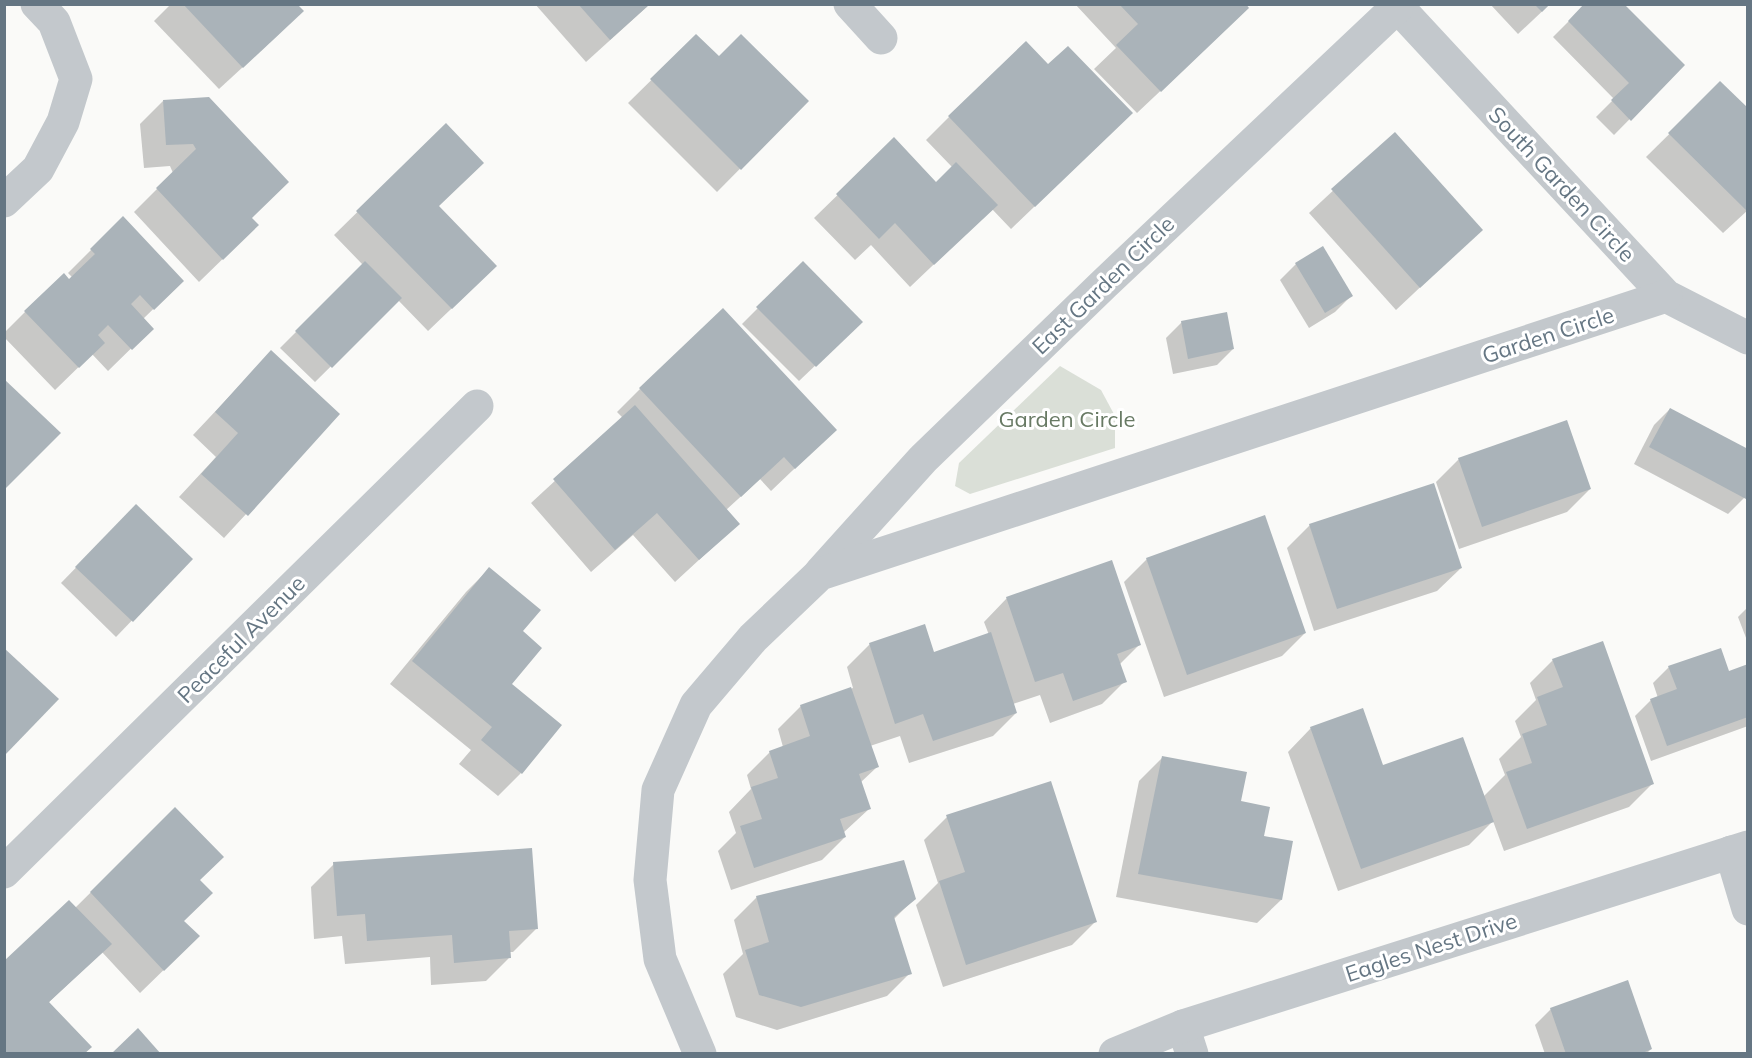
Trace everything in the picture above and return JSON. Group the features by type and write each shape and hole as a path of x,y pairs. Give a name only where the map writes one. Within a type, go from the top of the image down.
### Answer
{"street":[{"path":"4,201 38,169 63,122 76,79 54,22 37,4"},
{"path":"850,4 881,38"},
{"name":"South Garden Circle","path":"1396,6 1666,296 1748,338"},
{"name":"East Garden Circle","path":"820,574 922,459 1396,6"},
{"name":"Garden Circle","path":"699,1053 660,959 650,880 658,790 696,705 753,638 820,574 1666,296"},
{"name":"Peaceful Avenue","path":"4,872 477,406"},
{"path":"1739,849 1748,909"},
{"name":"Eagles Nest Drive","path":"1116,1053 1187,1040 1739,849"}],"green space":[{"name":"Garden Circle","path":"1060,366 1101,390 1115,416 1115,448 970,494 955,486 959,463"}],"building":[{"path":"183,4 297,4 304,11 243,68"},
{"path":"578,4 650,4 610,40"},
{"path":"1119,4 1246,4 1249,8 1161,92 1116,45 1138,24"},
{"path":"1534,4 1550,4 1542,12"},
{"path":"1584,4 1624,4 1685,65 1631,121 1611,100 1629,83 1568,21"},
{"path":"696,34 719,56 741,34 809,101 741,170 650,79"},
{"path":"1026,41 1048,64 1068,46 1133,113 1035,207 948,116"},
{"path":"1720,81 1748,108 1748,212 1668,133"},
{"path":"209,97 289,182 252,218 259,225 223,260 156,188 196,149 193,144 166,145 163,100"},
{"path":"446,123 484,163 439,206 497,266 452,309 356,211"},
{"path":"1395,132 1483,230 1420,288 1331,189"},
{"path":"894,137 936,182 956,162 998,205 934,265 895,223 879,239 836,194"},
{"path":"123,216 184,281 154,310 140,295 131,304 154,329 132,350 108,325 98,335 105,343 79,368 24,311 64,273 69,279 95,254 90,249"},
{"path":"1323,246 1353,296 1325,313 1295,263"},
{"path":"365,261 402,298 332,368 295,331"},
{"path":"803,261 863,322 816,367 756,307"},
{"path":"723,308 837,430 795,469 784,457 741,497 639,388"},
{"path":"1227,312 1234,349 1188,359 1181,321"},
{"path":"271,350 340,414 248,516 201,474 238,433 215,412"},
{"path":"4,379 61,433 4,490"},
{"path":"635,405 740,524 699,560 657,513 615,550 553,479"},
{"path":"1670,408 1748,449 1748,495 1746,499 1649,447"},
{"path":"1567,420 1591,489 1482,527 1458,458"},
{"path":"1434,483 1462,568 1337,609 1309,524"},
{"path":"136,504 193,559 133,622 75,567"},
{"path":"1265,515 1306,633 1187,675 1146,558"},
{"path":"1112,560 1141,645 1117,654 1127,682 1073,701 1063,673 1035,682 1006,597"},
{"path":"489,567 541,610 523,631 542,648 512,684 562,725 522,774 481,740 492,727 412,661"},
{"path":"925,624 934,652 991,632 1017,713 933,741 923,714 895,724 869,643"},
{"path":"1603,641 1654,784 1527,829 1506,772 1532,763 1522,734 1547,725 1537,697 1563,687 1552,659"},
{"path":"4,648 59,699 4,756"},
{"path":"1721,648 1729,671 1748,664 1748,717 1667,746 1650,699 1677,689 1668,666"},
{"path":"851,687 879,767 859,774 871,809 840,819 846,837 754,868 740,826 762,819 751,787 778,778 769,751 810,736 800,705"},
{"path":"1363,708 1383,765 1463,737 1494,822 1361,869 1310,727"},
{"path":"1162,756 1247,772 1241,801 1270,807 1264,836 1293,841 1282,900 1138,874"},
{"path":"1051,781 1097,922 966,965 939,881 965,872 946,815"},
{"path":"175,807 224,857 200,880 213,893 184,921 200,936 164,971 90,892"},
{"path":"532,848 538,929 509,931 511,958 454,963 452,935 367,941 365,914 337,916 333,862"},
{"path":"904,860 916,899 894,917 912,974 801,1007 759,995 745,950 769,942 756,896"},
{"path":"69,900 112,944 49,1002 92,1047 84,1054 4,1054 4,961"},
{"path":"1628,980 1652,1049 1640,1054 1566,1054 1550,1008"},
{"path":"138,1028 161,1054 111,1054"}]}
